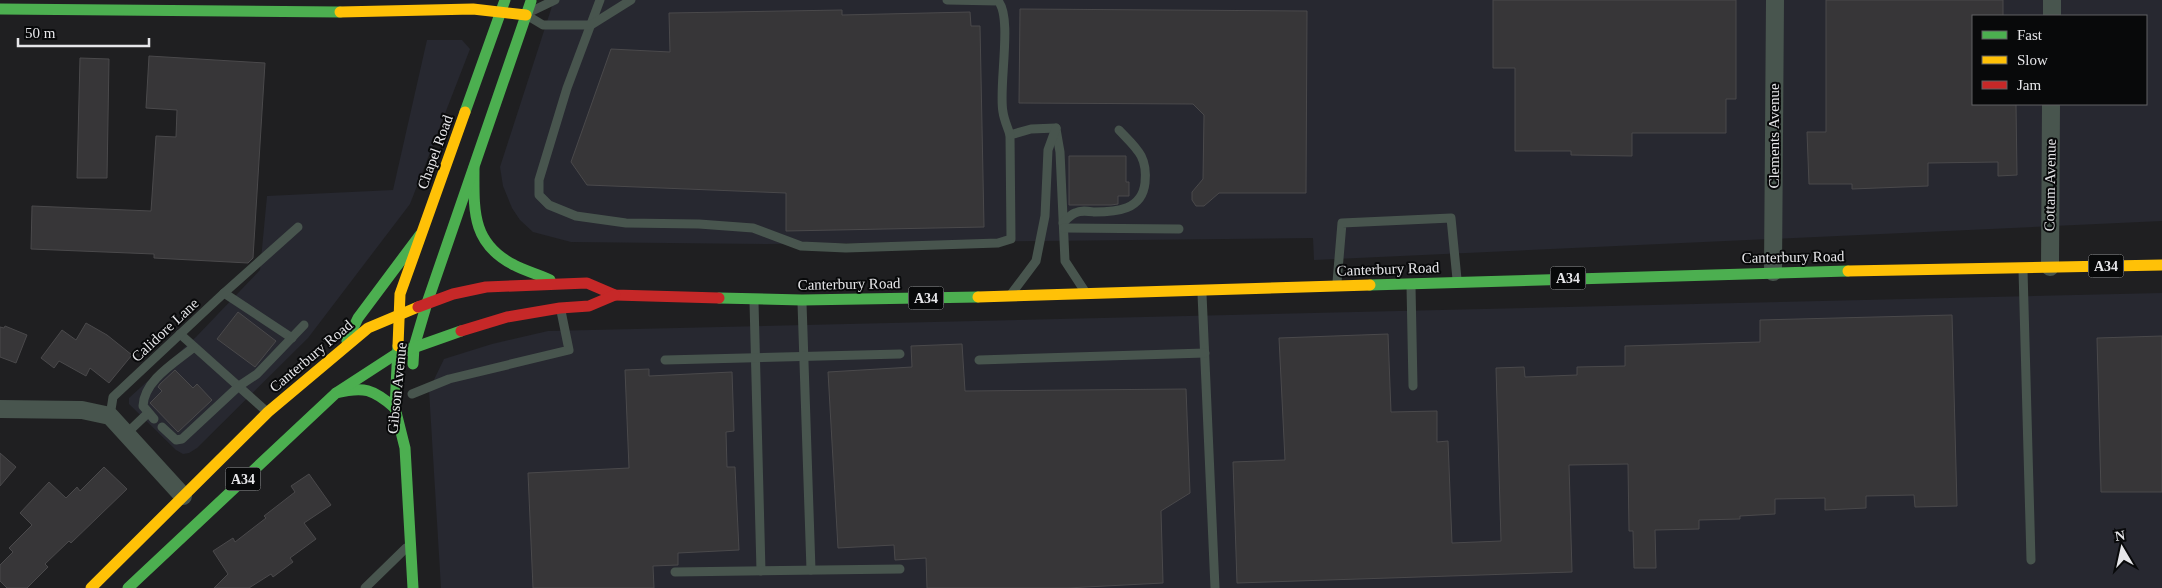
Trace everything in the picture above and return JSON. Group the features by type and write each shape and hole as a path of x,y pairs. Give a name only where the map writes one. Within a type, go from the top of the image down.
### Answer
{"main road":[{"path":"427,303 531,0"},
{"path":"0,9 253,6 381,12 473,9 503,6 526,15"},
{"name":"Chapel Road","path":"399,315 400,294 503,6"},
{"path":"474,168 475,219 482,239 491,250 506,261 558,284"},
{"path":"343,349 358,318 420,236"},
{"name":"Canterbury Road","path":"91,588 268,412 368,328 453,294 486,288 586,283 615,295 802,300 1009,297 1773,272 2162,265"},
{"name":"Canterbury Road","path":"128,588 297,428 336,393 362,374 396,354 507,317 560,308 589,306 615,295"},
{"name":"Gibson Avenue","path":"405,448 411,414 414,347 427,303"},
{"name":"Gibson Avenue","path":"399,315 395,408 405,448 413,588"},
{"path":"336,393 357,388 367,388 380,394 395,408"}],"street":[{"name":"Clements Avenue","path":"1773,272 1775,0"},
{"path":"2052,0 2052,15"},
{"name":"Cottam Avenue","path":"2050,267 2051,105"},
{"path":"0,409 82,410 110,416 183,496"}],"lane":[{"path":"526,15 555,0"},
{"path":"600,0 567,88 539,180 539,195 549,205 576,216 626,223 699,224 753,228 801,246 856,247 998,243 1011,239 1010,135 1002,112 1004,21 1002,5 998,1 947,0"},
{"path":"526,15 543,25 591,25 631,0"},
{"path":"1010,135 1031,129 1056,128"},
{"path":"1056,128 1060,152 1065,261 1087,294"},
{"path":"1009,297 1036,261 1045,216 1048,150 1056,128"},
{"path":"1063,225 1074,213 1081,211 1110,211 1129,207 1138,203 1143,195 1146,173 1142,154 1119,130"},
{"path":"1337,285 1342,223 1451,218 1458,281"},
{"path":"1063,225 1179,229"},
{"name":"Calidore Lane","path":"110,416 113,397 298,227"},
{"path":"2023,268 2031,560"},
{"path":"1411,283 1413,386"},
{"path":"1202,290 1215,588"},
{"path":"224,293 292,338"},
{"path":"754,300 761,571"},
{"path":"802,300 811,570"},
{"path":"412,385 449,379 569,350 560,308"},
{"path":"162,427 176,440 182,439 239,386 257,374 304,325"},
{"path":"180,334 268,412"},
{"path":"126,434 151,416 143,406 144,398 152,383 194,347"},
{"path":"665,360 900,354"},
{"path":"979,360 1205,354"},
{"path":"365,588 410,545"},
{"path":"675,572 900,569"}],"shaded area":[{"path":"554,0 2162,0 2162,221 1314,260 1313,238 768,244 571,242 533,232 520,220 512,208 503,186 500,167"},
{"path":"427,40 462,40 470,49 410,204 308,338 197,448 183,454 176,450 129,404 129,398 196,337 260,270 267,196 393,190"},
{"path":"2162,293 2162,588 441,588 429,390 444,359 492,344 548,331"}],"building":[{"path":"1493,0 1736,0 1736,99 1726,99 1726,133 1632,133 1632,156 1571,155 1571,151 1515,151 1515,68 1493,68"},
{"path":"1826,0 2003,0 2003,15 1972,15 1972,105 2016,105 2017,175 1998,176 1998,162 1928,163 1928,186 1852,189 1852,184 1809,184 1807,132 1826,132"},
{"path":"1020,9 1307,11 1306,193 1219,193 1204,206 1196,206 1192,200 1192,192 1203,179 1204,115 1193,104 1019,103"},
{"path":"842,10 842,15 970,12 971,26 980,26 984,227 786,231 786,193 587,185 571,162 611,49 670,52 669,13"},
{"path":"149,56 265,63 253,258 248,263 154,258 154,254 31,249 32,206 151,211 156,136 176,137 177,110 146,108"},
{"path":"80,58 109,59 107,178 77,178"},
{"path":"1069,156 1126,156 1126,182 1129,182 1129,196 1118,196 1118,204 1069,205"},
{"path":"238,312 276,341 255,367 217,339"},
{"path":"1952,315 1957,506 1915,507 1914,495 1866,496 1866,508 1825,510 1825,498 1775,499 1775,514 1740,516 1740,519 1699,520 1699,529 1655,530 1656,568 1634,568 1633,531 1629,531 1628,464 1569,465 1572,572 1237,583 1233,462 1285,460 1279,338 1388,334 1391,412 1437,411 1437,442 1448,441 1452,543 1501,541 1496,368 1524,367 1525,377 1577,375 1577,367 1625,366 1625,346 1760,342 1760,320"},
{"path":"86,323 107,335 132,355 109,383 90,368 86,376 59,361 54,368 41,358 62,330 76,340"},
{"path":"5,326 27,335 16,363 0,357 0,327 4,328"},
{"path":"2162,336 2162,492 2101,492 2097,338"},
{"path":"962,344 965,391 1186,389 1190,493 1161,511 1163,583 1067,588 927,588 926,558 895,560 894,545 838,548 828,372 912,367 911,346"},
{"path":"649,369 649,376 732,372 734,431 726,432 727,467 735,467 739,550 678,553 678,565 653,566 654,588 533,588 528,473 629,468 625,370"},
{"path":"175,370 193,388 197,384 212,400 178,432 150,403 162,391 158,387 160,384"},
{"path":"0,453 16,467 0,486"},
{"path":"104,467 127,489 71,543 69,541 45,564 48,567 27,588 7,588 0,581 0,565 13,552 9,548 32,525 20,513 49,482 66,498 77,487 80,491"},
{"path":"309,474 331,505 304,523 316,539 290,558 293,562 273,577 271,574 249,588 214,588 228,574 213,551 233,538 235,542 266,518 264,516 295,492 291,486"}],"traffic: fast":[{"path":"465,112 505,0"},
{"path":"413,364 414,347 427,303 531,1"},
{"path":"0,9 340,12"},
{"path":"474,168 475,211 482,236 500,256 514,265 550,280"},
{"path":"347,341 358,318 420,235"},
{"path":"1370,285 1848,271"},
{"path":"719,298 802,300 978,297"},
{"path":"128,588 336,393 396,354 461,331"},
{"path":"398,346 395,408 405,448 413,588"},
{"path":"336,393 354,390 368,391 374,393 395,408"}],"traffic: slow":[{"path":"340,12 473,9 526,15"},
{"path":"398,346 400,294 465,112"},
{"path":"1848,271 2162,265"},
{"path":"978,297 1370,285"},
{"path":"91,588 268,412 368,328 418,307"}],"traffic: jam":[{"path":"418,307 453,294 486,287 587,283 615,295 719,298"},
{"path":"461,331 507,317 560,308 589,306 615,295"}]}
